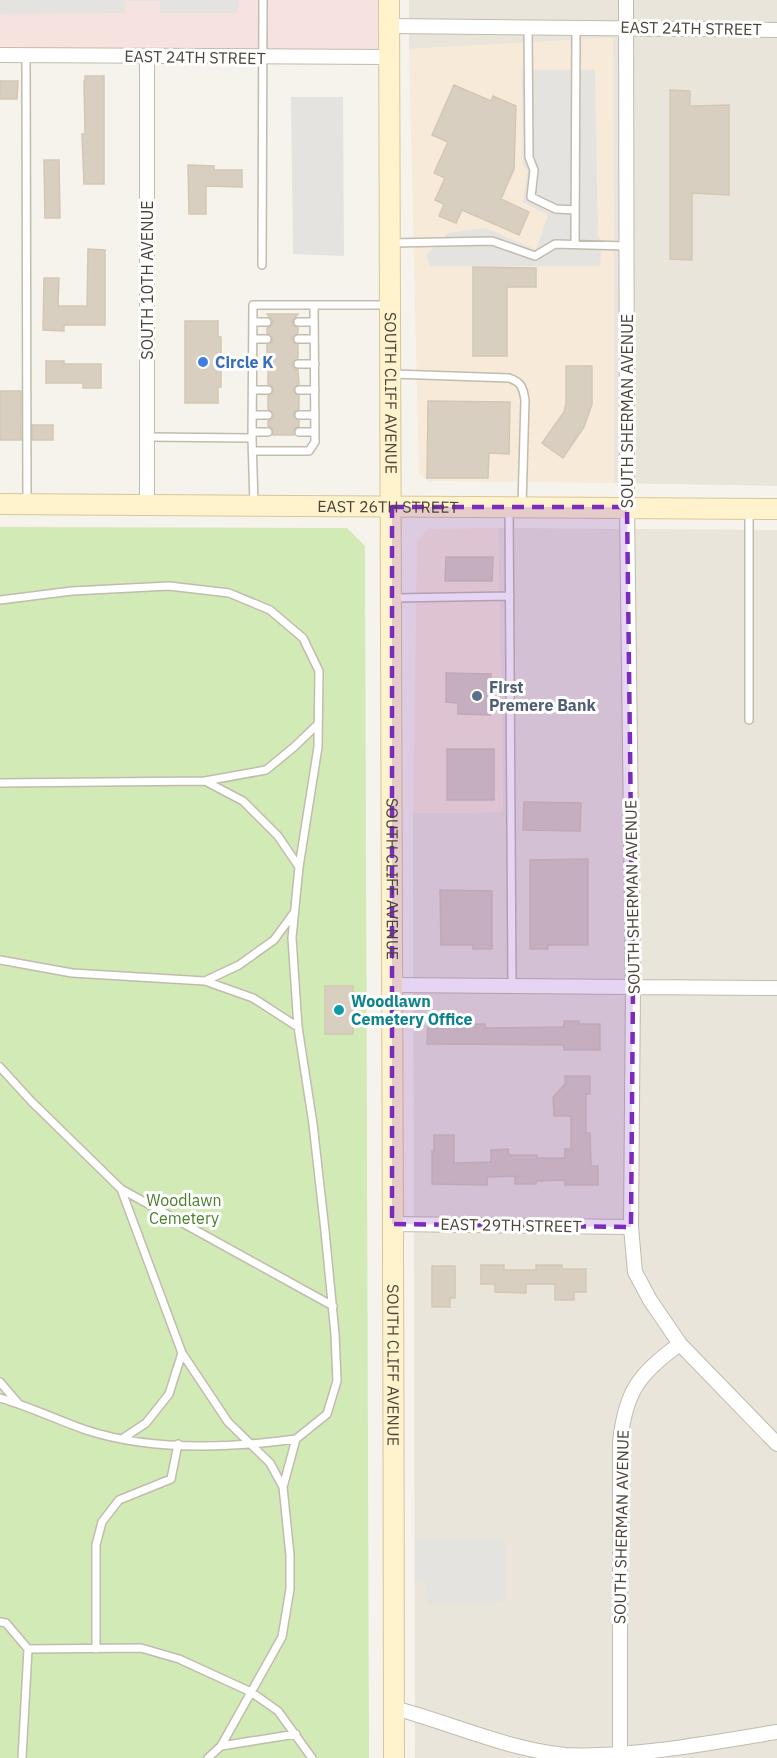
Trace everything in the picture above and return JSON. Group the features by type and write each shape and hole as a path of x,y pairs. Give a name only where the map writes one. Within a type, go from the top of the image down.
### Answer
{"main road":[{"name":"SOUTH CLIFF AVENUE","path":"389,0 394,1758"},
{"name":"EAST 26TH STREET","path":"0,504 777,509"}],"street":[{"name":"SOUTH SHERMAN AVENUE","path":"620,1758 620,1443 622,1421 629,1398 640,1378 658,1359 680,1344 650,1300 635,1272 631,1227 633,987 627,507 626,0"},
{"name":"EAST 24TH STREET","path":"390,26 777,30"},
{"name":"EAST 24TH STREET","path":"0,55 389,57"},
{"name":"SOUTH 10TH AVENUE","path":"147,56 147,505"},
{"path":"392,985 777,988"},
{"name":"EAST 29TH STREET","path":"392,1224 631,1227"},
{"path":"680,1344 777,1444"},
{"path":"394,1708 530,1749 566,1755 620,1758 777,1732"}],"lane":[{"path":"262,265 263,0"},
{"path":"528,27 529,157 534,170 531,197 556,209 575,210"},
{"path":"575,244 576,27"},
{"path":"26,55 27,505"},
{"path":"389,243 492,241 535,256 555,244 627,246"},
{"path":"254,506 253,305 390,305"},
{"path":"252,451 309,451 315,442 315,305"},
{"path":"253,322 267,322"},
{"path":"298,322 315,322"},
{"path":"253,339 267,339"},
{"path":"298,339 315,339"},
{"path":"253,364 268,364"},
{"path":"298,364 315,364"},
{"path":"390,374 508,378 518,381 523,387 525,399 510,596 512,985"},
{"path":"253,390 268,390"},
{"path":"299,390 315,390"},
{"path":"252,415 268,415"},
{"path":"299,415 315,415"},
{"path":"147,437 252,435 268,432"},
{"path":"299,432 315,432"},
{"path":"749,508 749,720"},
{"path":"0,600 72,591 169,586 229,593 270,610 303,638 319,671 318,747 299,867 292,938 298,1027 313,1124 333,1306 337,1381 327,1414 296,1439 251,1445 178,1444 122,1439 86,1430 0,1398"},
{"path":"392,598 510,596"},
{"path":"0,783 205,781 266,770 318,724"},
{"path":"205,781 243,801 278,836 299,867"},
{"path":"205,981 239,964 274,940 294,912"},
{"path":"0,960 72,973 205,981 253,998 298,1027"},
{"path":"0,1067 31,1101 121,1189 333,1306"},
{"path":"121,1189 182,1353 228,1422 270,1463 283,1487"},
{"path":"122,1439 146,1423 169,1394 182,1353"},
{"path":"0,1382 18,1403"},
{"path":"208,1758 221,1746 282,1637 290,1589 290,1556 283,1487 296,1439"},
{"path":"96,1649 96,1545 102,1522 118,1500 171,1479 178,1444"},
{"path":"0,1622 6,1623 27,1649 22,1758"},
{"path":"27,1649 141,1648 179,1659 251,1692 278,1711 312,1758"},
{"path":"221,1746 296,1734"}],"highlighted area":[{"path":"392,507 627,507 633,987 631,1227 392,1224"}],"shaded area":[{"path":"0,0 389,0 389,57 0,55"},
{"path":"0,0 239,0 238,13 160,13 160,1 125,1 125,13 0,14"},
{"path":"409,0 777,0 777,486 614,483 613,38 409,49"},
{"path":"613,38 614,483 428,481 419,474 409,49"},
{"path":"522,70 595,70 598,237 602,240 600,266 430,266 426,255 448,233 486,228 536,250 548,215 523,202 528,171 523,164"},
{"path":"291,97 343,97 344,256 293,254"},
{"path":"498,528 777,530 777,1758 415,1758 413,813 503,812"},
{"path":"498,528 503,812 413,813 417,541 428,529"},
{"path":"506,1540 506,1602 428,1604 426,1583 415,1579 415,1541"}],"green space":[{"name":"Woodlawn Cemetery","path":"0,527 347,528 365,546 369,1758 0,1758"}],"building":[{"path":"85,76 104,76 104,184 84,184 82,134 85,134"},
{"path":"0,81 18,81 17,99 0,99"},
{"path":"454,85 491,101 493,96 516,106 514,169 501,199 529,212 519,235 462,210 456,223 439,216 444,204 435,200 445,178 434,173 448,142 432,135"},
{"path":"670,90 690,91 690,106 729,105 729,195 692,193 692,260 670,259"},
{"path":"44,160 59,160 60,218 45,218"},
{"path":"188,165 214,166 214,170 242,170 242,187 206,186 206,214 189,214"},
{"path":"88,249 105,250 105,325 64,325 64,331 43,330 44,278 59,278 58,306 87,306"},
{"path":"473,267 536,268 536,287 507,287 507,356 473,356"},
{"name":"Circle K","path":"267,314 298,314 292,321 293,325 298,328 298,333 292,338 293,342 298,345 298,358 292,363 293,367 298,370 299,384 294,387 293,391 299,396 299,409 294,412 293,416 299,421 299,426 294,429 294,435 273,435 273,429 268,426 268,421 273,418 274,414 268,409 268,396 273,393 274,389 268,384 268,370 273,367 274,363 267,358 267,345 272,342 273,338 267,333 267,328 272,325 273,321"},
{"name":"Circle K","path":"185,321 218,321 218,337 221,337 221,387 218,387 218,403 185,403"},
{"path":"46,361 64,361 64,364 101,364 101,388 83,388 83,383 46,383"},
{"path":"566,366 592,366 592,404 584,427 563,458 542,443 564,412"},
{"path":"0,391 21,391 21,440 0,440"},
{"path":"428,401 510,402 509,454 489,453 488,478 427,478"},
{"path":"32,425 53,425 53,440 32,440"},
{"path":"446,557 493,557 492,581 445,581"},
{"path":"446,673 491,674 490,715 458,714 458,703 446,702"},
{"path":"447,749 494,749 494,800 447,800"},
{"path":"524,802 581,803 580,831 523,830"},
{"path":"588,859 588,945 548,945 548,949 530,949 530,860"},
{"path":"440,890 492,891 492,949 473,949 473,945 441,945"},
{"name":"Woodlawn Cemetery Office","path":"325,986 353,986 353,1034 325,1034"},
{"path":"428,1021 485,1024 485,1028 564,1027 564,1021 600,1024 600,1050 564,1050 564,1045 427,1044"},
{"path":"565,1076 590,1076 590,1094 586,1094 586,1133 590,1133 591,1166 598,1166 598,1185 565,1185 565,1180 515,1184 515,1176 487,1177 487,1185 432,1184 434,1135 454,1135 454,1163 491,1162 491,1150 508,1149 509,1155 565,1158 565,1149 571,1149 571,1116 554,1116 553,1097 565,1084"},
{"path":"481,1265 504,1265 504,1270 536,1270 536,1265 562,1265 562,1269 586,1269 586,1292 574,1292 574,1300 555,1300 555,1284 526,1284 526,1293 495,1292 495,1284 481,1284"},
{"path":"432,1266 455,1266 455,1298 450,1298 450,1307 432,1307"}],"place":[{"name":"Circle K","path":"203,362"},
{"name":"First Premere Bank","path":"477,696"},
{"name":"Woodlawn Cemetery Office","path":"339,1010"}]}
